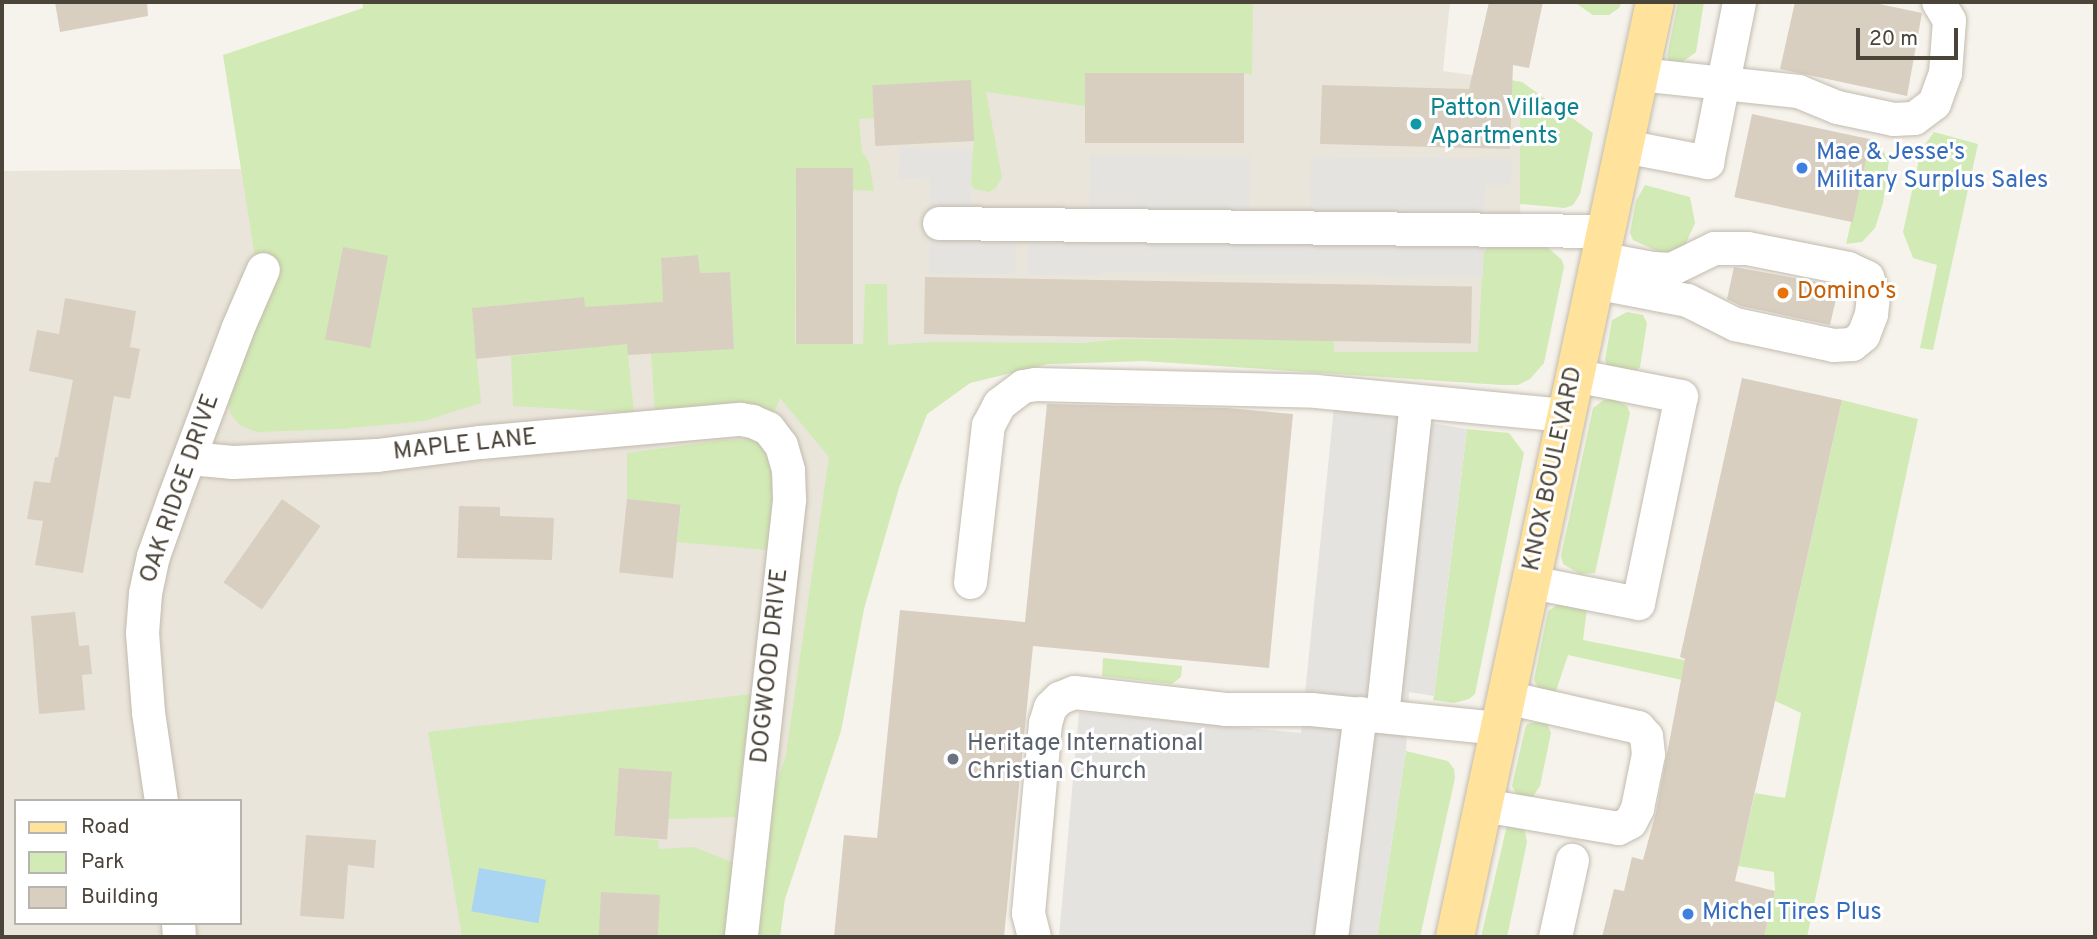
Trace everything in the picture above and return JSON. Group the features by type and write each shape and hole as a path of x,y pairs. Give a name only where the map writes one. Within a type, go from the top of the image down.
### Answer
{"main road":[{"name":"KNOX BOULEVARD","path":"1455,937 1655,2"}],"street":[{"path":"1624,146 1707,162 1739,2"},
{"path":"1639,75 1798,91 1837,107 1893,119 1914,118 1934,103 1945,73 1949,20 1938,2"},
{"path":"939,223 1600,257 1652,268 1671,268 1714,248 1747,248 1848,268 1867,277 1873,294 1871,314 1863,335 1852,344 1833,345 1735,324 1600,257"},
{"name":"OAK RIDGE DRIVE","path":"161,799 148,712 142,633 145,593 153,556 188,458 263,269"},
{"path":"1531,582 1638,603 1681,396 1574,375"},
{"path":"970,582 988,425 999,404 1023,386 1035,384 1316,391 1566,415"},
{"path":"1331,937 1371,714 1416,401"},
{"name":"MAPLE LANE","path":"188,458 233,462 377,454 740,419"},
{"name":"DOGWOOD DRIVE","path":"740,419 768,428 781,445 788,470 789,500 741,937"},
{"path":"1034,937 1028,913 1045,723 1051,707 1059,698 1074,692 1225,709 1311,709 1371,714 1503,712 1638,727 1646,736 1648,754 1637,808 1630,822 1618,828 1483,805"},
{"path":"1555,937 1572,860"}],"shaded area":[{"path":"1038,2 1450,2 1443,71 1522,82 1518,385 1144,361 1048,364 970,383 927,414 786,754 770,804 757,937 2,937 2,171 241,169 910,69"},
{"path":"900,148 972,149 970,241 1016,242 1016,274 929,274 930,179 899,178"},
{"path":"1090,155 1250,157 1249,244 1310,245 1311,157 1512,159 1511,185 1485,185 1483,277 1101,272 1101,276 1028,275 1028,242 1088,245"},
{"path":"1334,407 1467,429 1434,696 1409,692 1406,751 1377,937 1059,937 1079,712 1301,733"}],"green space":[{"path":"362,2 1286,2 1253,4 1252,75 1244,73 1085,106 986,92 1002,177 996,188 989,192 974,189 970,183 974,141 971,81 872,86 874,118 859,119 862,152 869,162 874,191 852,190 853,168 796,168 795,344 863,344 865,284 887,284 888,345 931,342 1084,343 1123,339 1309,340 1332,288 1334,352 1478,352 1483,254 1491,243 1547,247 1562,260 1564,267 1544,363 1530,379 1518,385 1144,361 1048,364 970,383 927,414 899,488 864,609 841,731 785,899 780,937 757,937 770,804 786,754 829,457 780,398 774,413 768,409 750,407 655,415 651,353 734,348 729,272 700,273 698,255 661,258 663,302 628,355 634,413 513,406 511,356 589,348 583,297 472,308 481,403 424,421 341,429 257,432 241,426 231,415 228,399 255,257 223,55 363,8"},
{"path":"1574,2 1622,2 1619,8 1609,15 1593,15"},
{"path":"1678,2 1704,2 1696,52 1680,64 1670,63 1667,56"},
{"path":"1510,80 1522,82 1593,133 1580,194 1573,205 1565,208 1520,204 1520,105 1511,104"},
{"path":"1934,132 1978,144 1933,350 1920,348 1937,265 1913,258 1903,232 1921,150"},
{"path":"1870,140 1880,146 1889,160 1883,203 1875,228 1862,242 1846,244"},
{"path":"1645,185 1690,197 1695,223 1682,252 1659,252 1633,240 1630,233 1636,201"},
{"path":"1627,312 1643,315 1647,323 1640,367 1635,372 1608,367 1605,360 1612,320"},
{"path":"1612,399 1627,406 1630,413 1595,573 1580,574 1563,564 1561,556 1593,408 1604,400"},
{"path":"1842,400 1918,419 1807,937 1764,937 1775,891 1774,872 1738,866 1755,793 1785,798 1801,713 1773,700 1568,655 1556,691 1540,691 1534,680 1548,611 1559,604 1587,609 1583,640 1780,679"},
{"path":"1467,429 1509,433 1524,453 1475,694 1469,699 1454,703 1433,700"},
{"path":"754,439 768,454 775,493 767,550 677,542 681,506 627,499 627,453 723,440"},
{"path":"1103,658 1182,666 1181,677 1172,684 1102,676"},
{"path":"751,694 736,817 668,819 671,772 619,768 614,836 658,840 659,849 694,847 732,862 726,937 657,937 659,895 602,892 599,937 462,937 428,732"},
{"path":"1527,724 1547,724 1551,733 1540,786 1532,798 1518,797 1512,786 1525,729"},
{"path":"1406,751 1448,761 1454,769 1455,778 1420,937 1377,937"},
{"path":"1507,825 1524,827 1527,842 1507,937 1481,937"}],"water":[{"path":"479,868 546,880 538,923 471,911"}],"building":[{"path":"55,2 147,2 148,16 60,32"},
{"name":"Patton Village Apartments","path":"1489,2 1543,2 1529,68 1513,65 1510,149 1320,144 1322,85 1469,89"},
{"path":"1795,2 1870,2 1922,13 1907,96 1780,69"},
{"path":"1085,73 1244,73 1244,143 1085,143"},
{"path":"971,80 974,141 875,146 872,85"},
{"name":"Mae & Jesse's Military Surplus Sales","path":"1752,114 1870,139 1853,222 1734,197"},
{"path":"796,168 853,168 853,344 796,344"},
{"path":"343,247 388,256 370,348 325,339"},
{"path":"698,255 700,273 730,272 734,349 628,355 627,344 476,359 472,308 584,297 585,307 663,302 661,258"},
{"name":"Domino's","path":"1734,267 1839,286 1830,325 1741,306 1727,299"},
{"path":"925,277 1472,287 1471,344 924,334"},
{"path":"65,298 136,311 130,347 140,349 130,399 114,396 83,573 35,565 43,521 27,519 34,481 50,483 55,457 58,457 73,380 29,371 37,330 59,334"},
{"path":"1742,378 1842,400 1735,881 1775,891 1764,937 1602,937 1614,889 1624,891 1632,857 1643,860 1656,812 1685,659 1680,657"},
{"path":"1047,404 1227,408 1293,414 1269,668 1033,646 1004,937 834,937 844,835 877,838 900,610 1025,622"},
{"path":"282,499 321,526 262,610 223,583"},
{"path":"627,499 681,505 673,578 619,573"},
{"path":"459,506 500,507 500,516 554,518 552,560 457,558"},
{"path":"75,612 79,646 89,645 92,674 82,675 85,710 39,714 31,616"},
{"path":"619,768 672,772 667,840 614,836"},
{"path":"306,835 376,840 374,868 348,865 344,919 300,916"},
{"path":"601,892 660,895 658,937 599,937"}],"place":[{"name":"Patton Village Apartments","path":"1416,124"},
{"name":"Mae & Jesse's Military Surplus Sales","path":"1802,168"},
{"name":"Domino's","path":"1783,293"},
{"name":"Heritage International Christian Church","path":"953,759"},
{"name":"Michel Tires Plus","path":"1688,914"}]}
